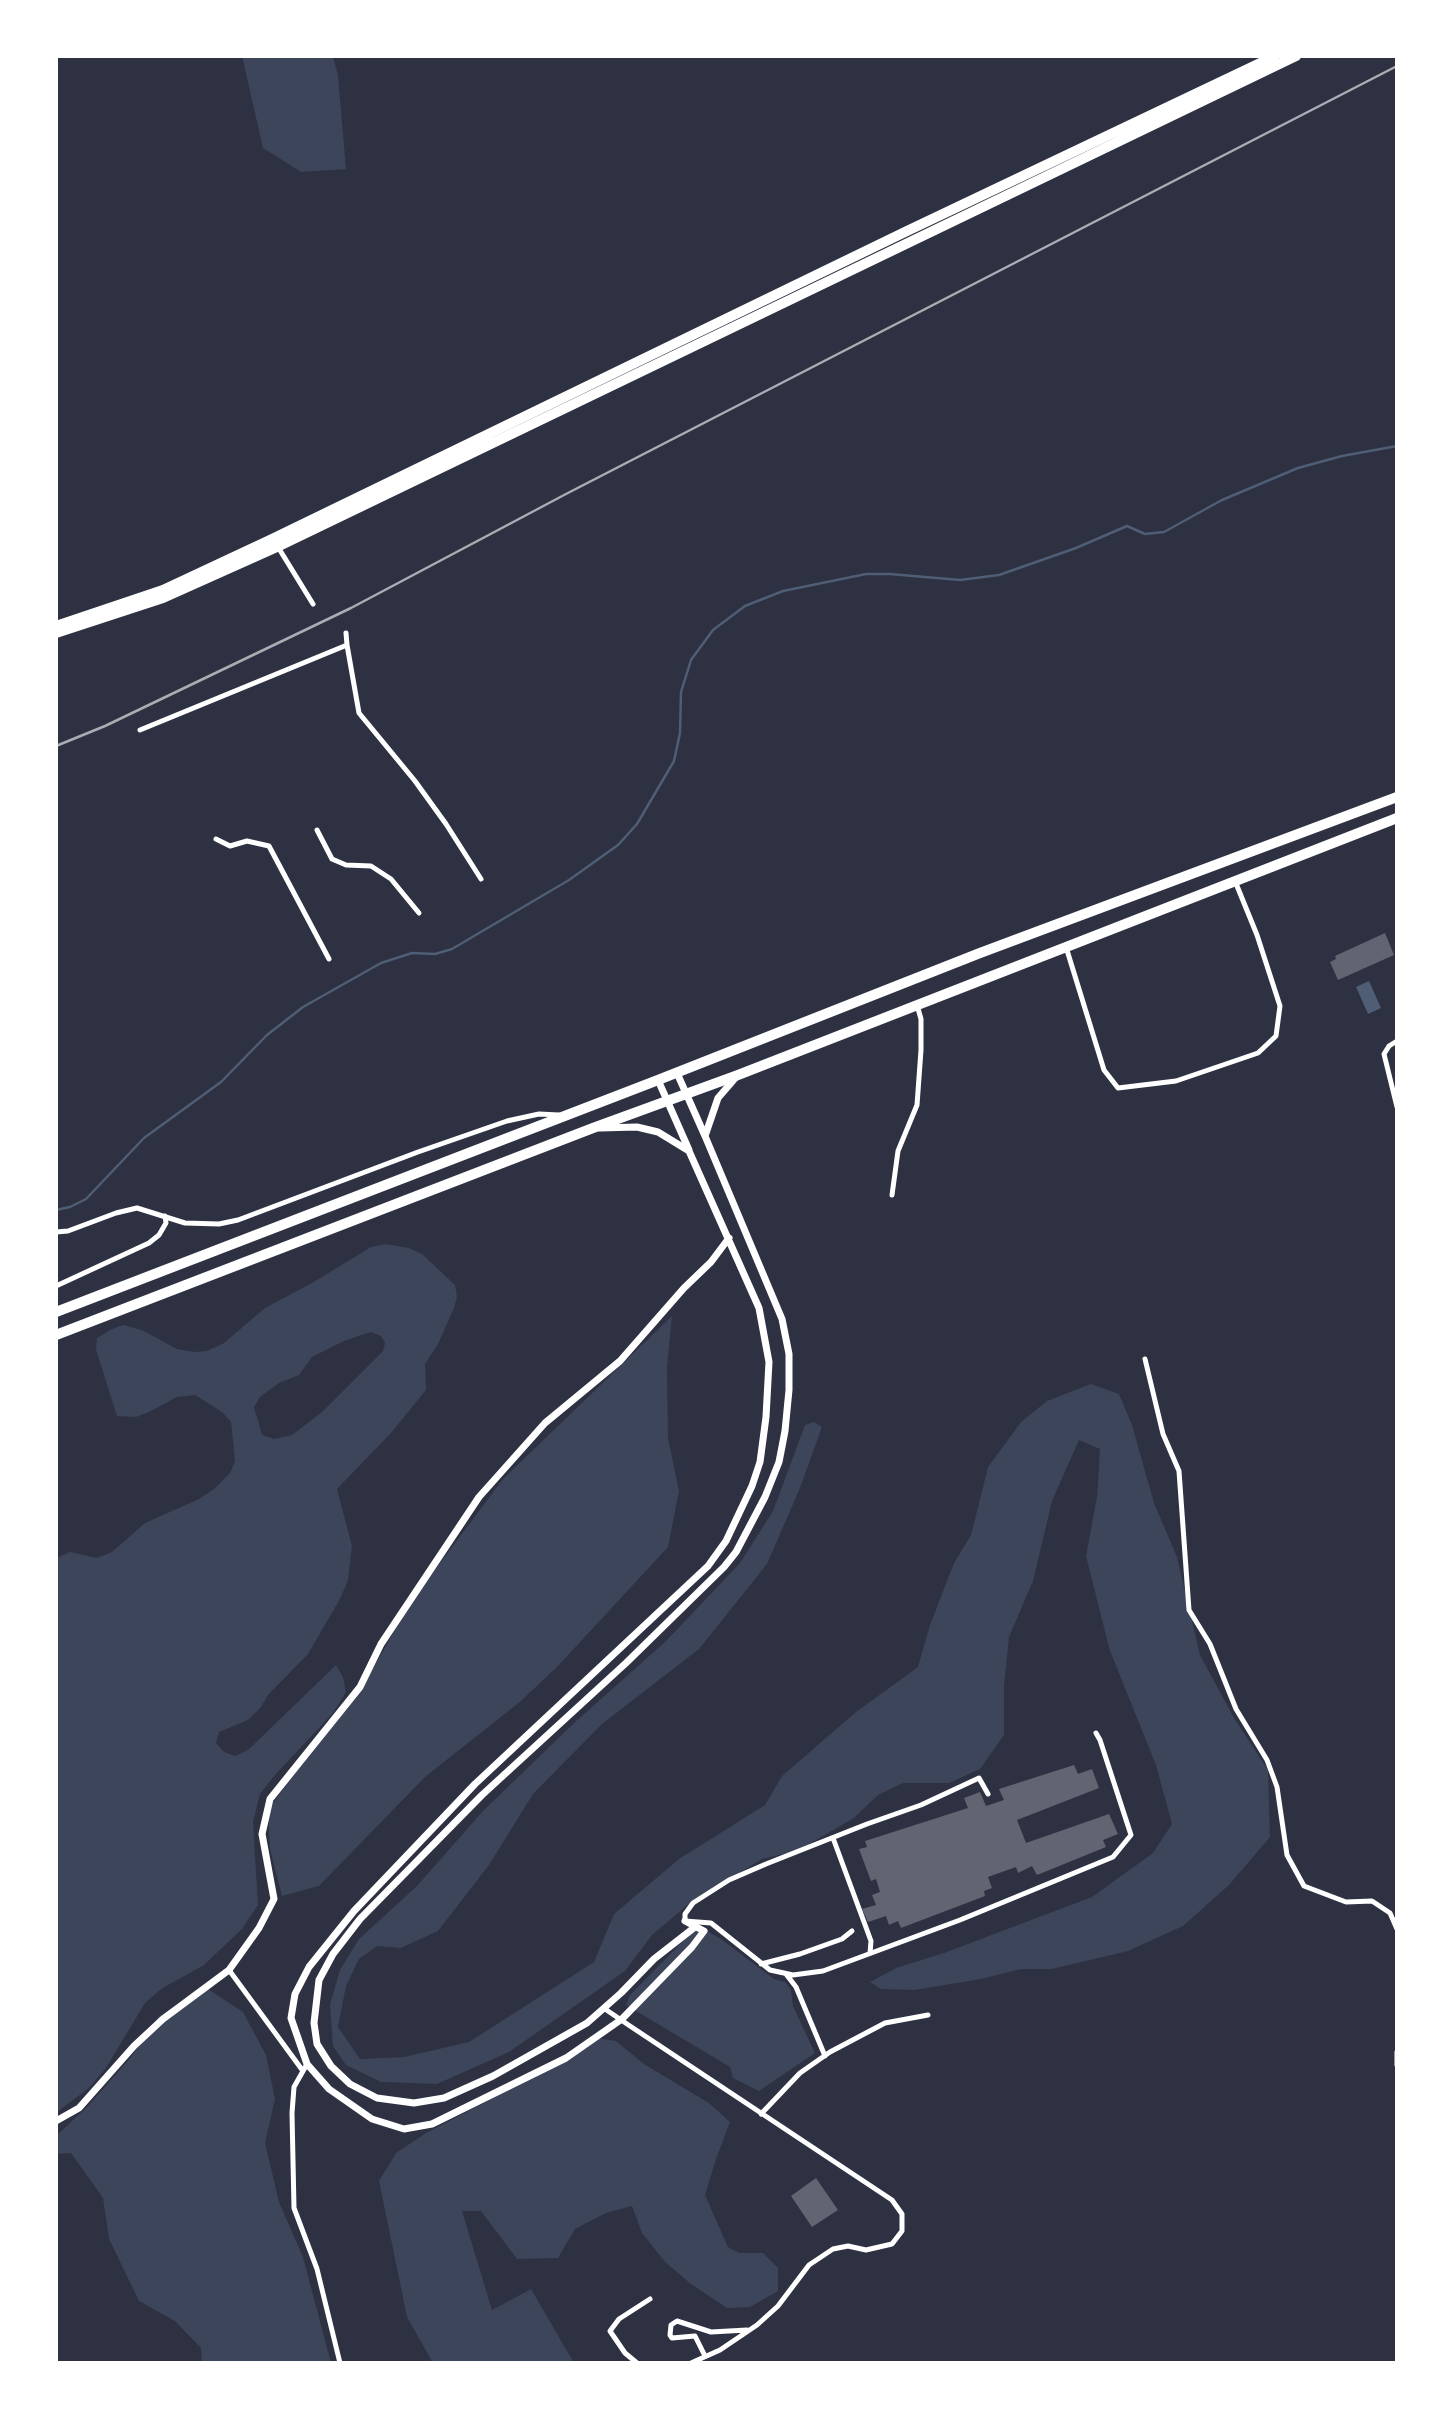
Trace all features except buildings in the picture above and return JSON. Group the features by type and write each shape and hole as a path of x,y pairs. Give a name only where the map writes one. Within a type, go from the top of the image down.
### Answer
{"highway":[{"path":"56,633 163,598 906,231 1275,56"},
{"path":"56,626 163,590 275,543 1296,56"},
{"path":"56,1312 677,1073 979,953 1397,797"},
{"path":"56,1335 593,1128 738,1075 1397,818"}],"street":[{"path":"275,543 313,604"},
{"path":"346,633 359,713 415,781 481,879"},
{"path":"140,730 347,645"},
{"path":"317,830 332,859 346,865 371,866 381,872 391,879 419,913"},
{"path":"216,839 230,846 247,841 269,846 329,959"},
{"path":"1066,947 1104,1070 1118,1087 1176,1081 1258,1053 1276,1036 1280,1006 1257,935 1235,881"},
{"path":"892,1195 898,1151 917,1105 921,1029 917,1005"},
{"path":"1397,1041 1384,1054 1397,1107"},
{"path":"677,1073 782,1319 789,1354 789,1390 779,1462 765,1497 736,1552 724,1567 626,1664 482,1795 360,1920 333,1954 319,1980 314,2023 317,2043 331,2066 350,2084 377,2098 414,2103 444,2098 493,2076 587,2023 654,1959 695,1927 685,1921"},
{"path":"705,1136 718,1098 738,1075"},
{"path":"340,2363 317,2269 294,2208 294,2087 305,2068 291,2018 295,1994 309,1967 354,1911 475,1784 708,1566 726,1541 752,1486 760,1462 769,1362 759,1308 659,1080"},
{"path":"56,1232 68,1231 137,1208 185,1223 219,1224 238,1220 506,1121 539,1114 565,1116"},
{"path":"593,1128 637,1127 658,1132 689,1151"},
{"path":"56,1286 149,1243 159,1235 166,1223 165,1216"},
{"path":"56,2121 79,2108 134,2046 163,2019 229,1970 259,1928 274,1899 262,1834 270,1799 360,1687 380,1644 479,1497 545,1423 620,1361 711,1262 729,1238"},
{"path":"1145,1359 1163,1434 1179,1471 1189,1610 1210,1644 1236,1709 1267,1760 1277,1787 1287,1855 1304,1886 1346,1902 1372,1900 1390,1913 1397,1929"},
{"path":"685,1921 711,1923 770,1970 793,1975 823,1970 960,1920 1112,1857 1131,1835 1096,1732"},
{"path":"685,1921 685,1914 693,1903 729,1880 921,1805 979,1778 988,1794"},
{"path":"833,1838 871,1941 870,1953"},
{"path":"229,1970 305,2068 329,2089 372,2119 404,2129 432,2124 566,2058 621,2020 692,1947 704,1931 685,1921"},
{"path":"761,1964 842,1939 852,1931"},
{"path":"786,1973 796,1987 825,2056"},
{"path":"607,2006 606,2009 621,2020 892,2200 902,2214 902,2231 892,2244 866,2250 848,2246 833,2249 809,2265 778,2306 750,2329 691,2363"},
{"path":"761,2113 800,2073 825,2056 885,2023 928,2015"},
{"path":"1397,2052 1397,2065"},
{"path":"637,2363 625,2353 610,2332 619,2319 650,2300"},
{"path":"705,2357 695,2336 672,2338 671,2325 677,2321 711,2332 750,2329"}],"shaded area":[{"path":"242,56 333,56 338,75 346,169 301,172 263,148"},
{"path":"1369,981 1381,1008 1368,1014 1356,987"},
{"path":"386,1244 409,1248 422,1254 455,1285 457,1297 454,1308 438,1344 425,1364 426,1390 391,1433 337,1489 352,1546 348,1580 340,1599 308,1654 248,1720 219,1732 216,1743 224,1752 235,1756 248,1750 336,1665 343,1677 346,1692 333,1713 260,1794 253,1822 258,1905 242,1929 204,1965 161,1989 145,2003 106,2068 89,2088 56,2113 56,1558 70,1552 97,1558 112,1552 145,1523 199,1499 214,1489 230,1473 235,1461 231,1422 222,1412 195,1395 177,1397 136,1417 117,1416 96,1350 97,1338 123,1325 142,1330 177,1349 207,1351 224,1343 265,1308 371,1247","holes":["371,1332 381,1336 385,1343 383,1351 322,1412 292,1435 274,1439 262,1435 254,1407 260,1397 279,1383 299,1375 312,1357 344,1341"]},
{"path":"672,1316 667,1366 668,1438 679,1491 668,1547 558,1666 521,1701 425,1777 319,1886 282,1896 270,1849 268,1811 316,1741 361,1690 410,1603 503,1479"},
{"path":"1091,1384 1119,1394 1132,1425 1154,1503 1177,1557 1200,1655 1234,1718 1268,1770 1270,1837 1229,1885 1183,1926 1128,1951 1052,1969 1021,1969 915,1990 881,1989 870,1982 896,1968 944,1953 1092,1897 1153,1853 1172,1824 1156,1765 1110,1651 1086,1556 1097,1497 1100,1449 1079,1440 1052,1501 1033,1581 1009,1637 1004,1686 1004,1735 980,1769 949,1783 903,1783 878,1795 854,1818 797,1851 762,1859 690,1903 652,1935 625,1971 509,2052 437,2084 381,2082 346,2065 333,2046 330,2004 340,1970 359,1939 417,1886 483,1811 574,1723 665,1642 740,1563 773,1511 805,1425 814,1422 822,1427 800,1488 767,1564 699,1649 602,1724 533,1794 489,1865 438,1931 401,1948 377,1946 359,1959 346,1986 338,2027 360,2059 404,2057 469,2042 594,1962 614,1914 679,1859 765,1805 782,1776 856,1712 918,1667 930,1625 954,1563 971,1535 988,1467 1021,1422 1047,1401"},
{"path":"702,1928 774,1979 785,1982 791,1990 793,2006 815,2053 759,2091 733,2078 730,2067 626,2005 630,1995 690,1934"},
{"path":"205,1987 243,2012 266,2055 275,2099 265,2143 279,2202 303,2257 331,2363 202,2363 201,2348 175,2321 139,2301 109,2239 103,2198 71,2153 56,2154 56,2136 88,2106 132,2056 158,2017"},
{"path":"596,2038 616,2041 644,2064 709,2103 730,2122 705,2195 728,2247 739,2253 763,2253 778,2268 778,2291 750,2307 727,2308 691,2284 665,2262 642,2233 632,2206 606,2213 575,2229 558,2258 517,2259 481,2211 462,2211 492,2310 531,2289 574,2363 433,2363 407,2317 379,2181 396,2153 426,2133 486,2102"}],"waterway":[{"path":"56,1210 86,1199 144,1138 221,1082 267,1035 303,1007 381,963 412,953 435,954 452,949 569,880 618,845 637,824 674,761 680,733 681,692 691,660 713,630 745,606 783,591 866,574 960,580 999,575 1076,548 1127,526 1145,534 1164,532 1222,500 1298,468 1342,456 1397,446"}],"railway":[{"path":"56,746 105,726 351,608 566,494 1397,66"}]}
